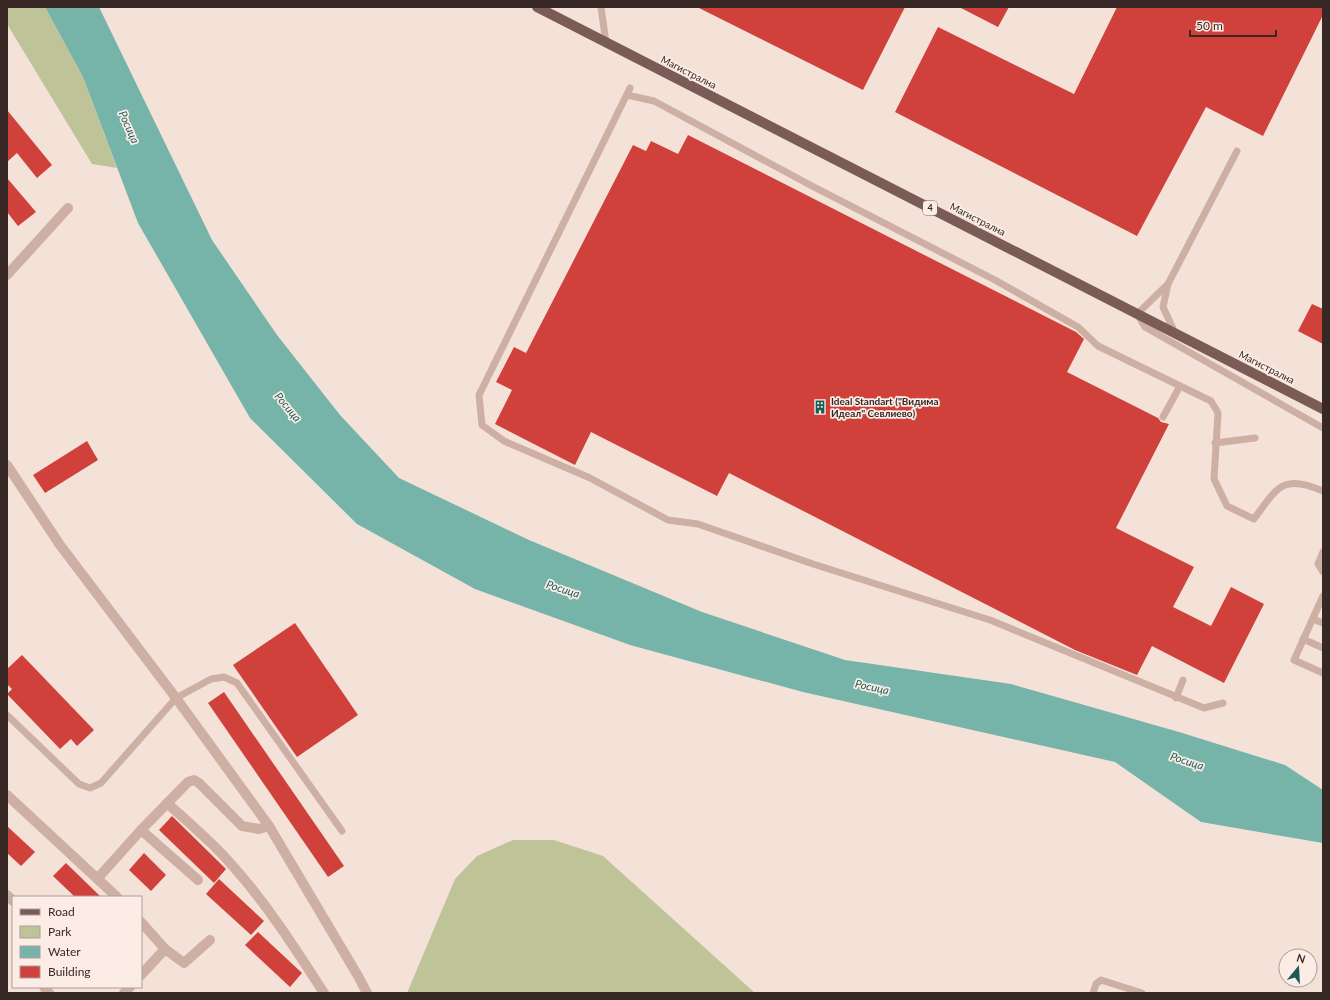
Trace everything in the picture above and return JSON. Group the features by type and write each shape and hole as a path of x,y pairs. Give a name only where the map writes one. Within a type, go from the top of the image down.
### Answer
{"main road":[{"name":"Магистрална","path":"537,7 1323,409"}],"street":[{"path":"7,275 68,208"},
{"path":"7,465 60,545 176,698 269,826 367,993"},
{"path":"98,878 141,830 188,782 194,780 199,783 242,826 254,829 269,826"},
{"path":"7,795 116,896"},
{"path":"168,803 230,863 256,894 288,936 324,993"},
{"path":"141,830 198,880"},
{"path":"142,923 165,949 184,963 210,940"},
{"path":"142,974 165,949"}],"lane":[{"path":"601,7 606,43"},
{"path":"630,88 479,395 482,425 504,441 590,478 668,520 698,524 813,564 990,620 1176,698 1204,708 1223,703"},
{"path":"627,95 654,101 812,186 995,280 1078,327 1098,346 1211,401 1218,413 1214,479 1227,506 1254,519 1280,486 1295,482 1323,491"},
{"path":"1175,333 1163,307 1168,284 1237,151"},
{"path":"1168,284 1137,314 1145,327 1323,428"},
{"path":"1163,417 1180,386"},
{"path":"1215,443 1255,438"},
{"path":"1323,552 1318,564 1323,572"},
{"path":"1322,599 1294,660 1323,673"},
{"path":"1313,619 1323,623"},
{"path":"1303,639 1323,648"},
{"path":"7,715 79,784 90,788 101,783 176,698 211,679 224,677 238,683 342,831"},
{"path":"1176,698 1183,680"},
{"path":"1093,993 1096,984 1101,980 1142,993"}],"green space":[{"path":"7,7 45,7 83,77 117,168 92,164 7,24"},
{"path":"513,840 554,840 603,856 755,993 407,993 455,879 477,856"}],"water":[{"name":"Росица","path":"45,7 99,7 212,240 277,335 340,415 399,478 529,540 702,612 845,660 1011,684 1179,732 1285,765 1323,790 1323,843 1201,822 1115,762 803,692 630,645 475,589 357,524 250,418 138,223 83,77"}],"building":[{"path":"697,7 905,7 863,90"},
{"path":"959,7 1009,7 998,27"},
{"path":"1117,7 1323,7 1323,15 1263,136 1206,107 1137,236 895,112 938,27 1074,94"},
{"path":"7,110 52,165 37,178 17,153 7,162"},
{"name":"Ideal Standart (\"Видима Идеал\" Севлиево)","path":"688,135 1076,332 1084,339 1067,372 1158,418 1161,422 1169,424 1116,528 1194,567 1173,607 1211,626 1231,587 1264,604 1224,683 1152,646 1137,675 1075,650 729,473 717,496 591,432 575,465 495,424 512,390 496,382 514,347 526,353 633,145 646,151 651,141 678,154"},
{"path":"7,178 36,212 18,226 7,212"},
{"path":"1312,304 1323,309 1323,344 1298,331"},
{"path":"87,441 98,460 45,493 33,475"},
{"path":"295,623 358,715 297,757 233,665"},
{"path":"22,655 94,730 77,746 71,739 60,749 7,694 12,689 7,684 7,669"},
{"path":"224,692 344,866 328,877 208,703"},
{"path":"172,816 226,869 214,883 159,830"},
{"path":"7,826 35,852 21,866 7,853"},
{"path":"144,853 166,875 151,891 129,870"},
{"path":"66,863 100,896 74,896 53,876"},
{"path":"219,879 264,921 251,935 206,894"},
{"path":"258,932 302,973 290,987 245,945"}],"place":[{"name":"Ideal Standart (\"Видима Идеал\" Севлиево)","path":"820,407"}]}
